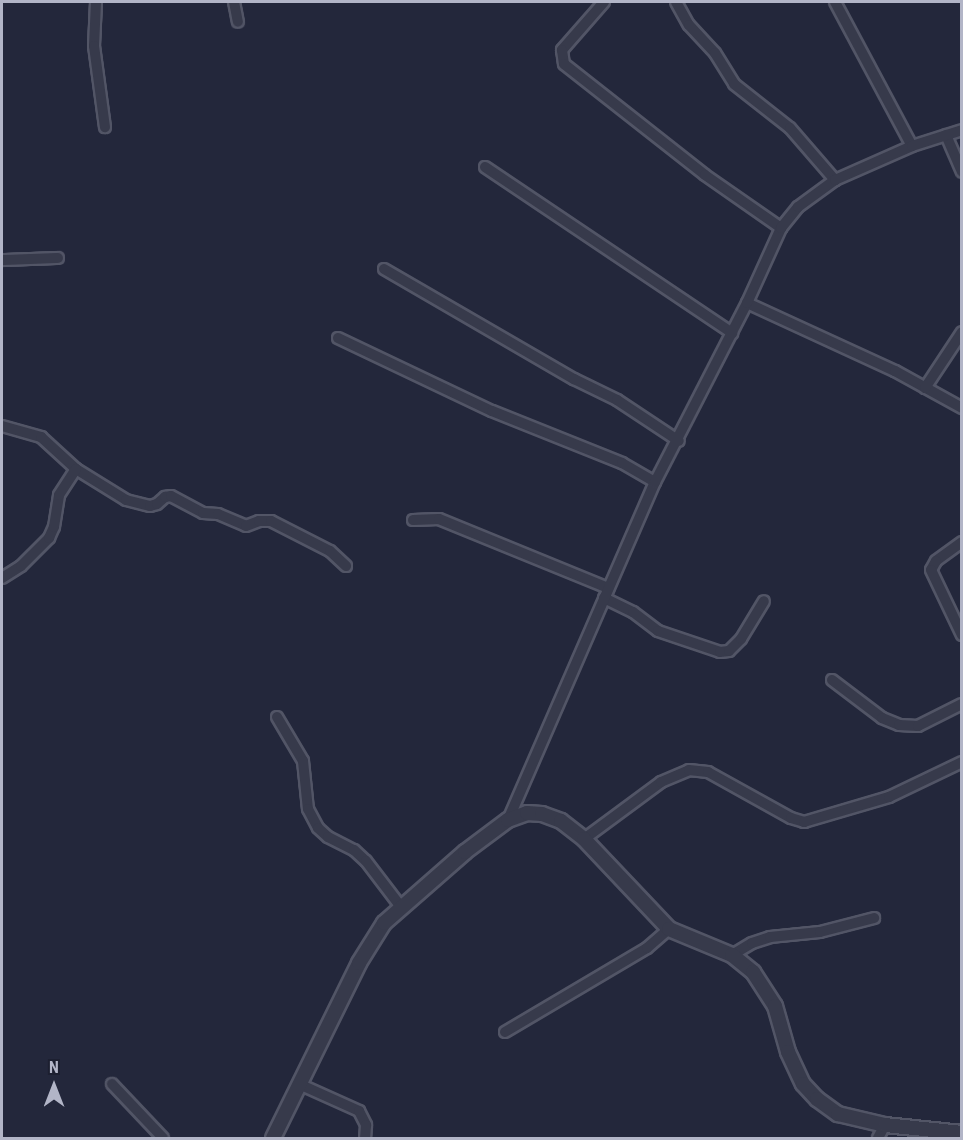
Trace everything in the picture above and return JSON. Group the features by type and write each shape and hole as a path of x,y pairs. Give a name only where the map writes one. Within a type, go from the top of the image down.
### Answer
{"street":[{"path":"96,2 94,46 105,127"},
{"path":"234,2 238,22"},
{"path":"604,2 562,50 564,64 705,175 781,228"},
{"path":"676,2 689,25 715,53 734,84 790,128 835,180"},
{"path":"835,2 912,146"},
{"path":"508,820 655,482 679,441 781,228 798,207 835,180 912,146 962,130"},
{"path":"946,135 962,172"},
{"path":"485,166 732,333"},
{"path":"2,260 58,258"},
{"path":"384,269 565,374 617,400 679,441"},
{"path":"747,303 895,371 962,408"},
{"path":"925,388 962,332"},
{"path":"338,338 492,411 622,463 655,482"},
{"path":"2,426 41,437 76,469 107,490 138,505 157,504 168,496 203,513 218,514 246,526 259,521 271,521 330,550 346,566"},
{"path":"2,578 21,566 43,547 54,527 58,495 76,469"},
{"path":"413,520 439,519 606,593 658,631 720,652 729,651 741,639 764,601"},
{"path":"962,542 936,561 931,570 962,635"},
{"path":"832,680 882,718 898,724 918,726 962,704"},
{"path":"277,717 303,761 308,809 318,828 328,837 354,850 366,861 400,907"},
{"path":"584,839 662,782 688,770 708,772 791,818 811,822 889,797 962,762"},
{"path":"273,1138 358,963 384,923 465,852 508,820 527,813 542,814 561,820 584,839 669,929 732,955 753,972 775,1006 788,1052 809,1092 838,1114 885,1125 962,1133"},
{"path":"732,955 752,943 770,938 820,932 874,918"},
{"path":"505,1032 647,948 669,929"},
{"path":"112,1084 163,1138"},
{"path":"299,1084 358,1112 366,1125 365,1138"},
{"path":"878,1138 885,1125"}]}
